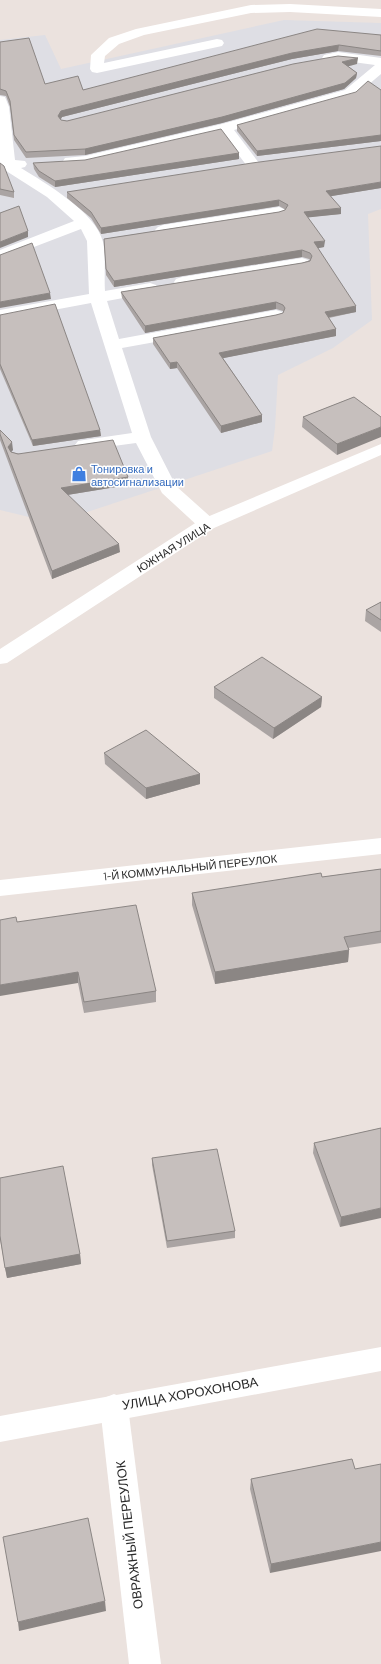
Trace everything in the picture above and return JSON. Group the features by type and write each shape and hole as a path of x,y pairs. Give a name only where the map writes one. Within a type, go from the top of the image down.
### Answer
{"street":[{"path":"217,43 97,69 98,55 114,42 141,32 251,9 381,12"},
{"path":"315,60 338,56 381,62"},
{"path":"54,162 85,160 225,128 350,93 381,67"},
{"path":"0,100 2,107 4,163"},
{"path":"225,128 252,163"},
{"path":"236,166 267,161"},
{"path":"4,163 31,164"},
{"path":"4,163 60,193 102,240 97,296 142,437 168,489 207,524"},
{"path":"148,233 279,212"},
{"path":"0,256 85,222"},
{"path":"0,315 97,296 302,263"},
{"path":"112,345 276,315"},
{"path":"65,448 142,437"},
{"name":"ЮЖНАЯ УЛИЦА","path":"0,658 207,524 381,449"},
{"name":"1-Й КОММУНАЛЬНЫЙ ПЕРЕУЛОК","path":"0,888 381,846"},
{"name":"УЛИЦА ХОРОХОНОВА","path":"0,1429 381,1359"},
{"name":"ОВРАЖНЫЙ ПЕРЕУЛОК","path":"114,1407 145,1664"}],"shaded area":[{"path":"284,20 381,23 381,209 368,214 372,320 333,348 278,375 272,451 54,523 0,510 0,40 45,35 61,69"}],"building":[{"path":"317,29 381,35 381,51 339,45 292,53 61,111 58,116 61,120 67,121 293,64 338,56 358,58 342,62 357,73 345,83 222,117 85,149 26,152 14,135 10,101 6,91 0,89 0,42 29,38 45,84 78,76 83,90"},
{"path":"368,81 381,90 381,135 257,151 237,125 356,92"},
{"path":"221,129 239,153 55,181 39,171 33,163 85,160"},
{"path":"381,146 381,182 326,191 341,208 304,212 325,241 314,242 356,306 325,312 336,329 219,353 262,415 221,426 177,362 170,363 153,338 276,315 283,313 285,308 283,305 276,302 145,326 121,292 302,263 310,261 312,256 310,253 302,250 114,281 106,269 104,239 279,212 285,210 288,205 279,200 101,228 91,212 67,192 252,163"},
{"path":"0,163 4,166 14,192 0,189"},
{"path":"19,206 28,231 0,242 0,213"},
{"path":"32,243 50,293 0,302 0,255"},
{"path":"55,304 100,430 32,440 0,364 0,315"},
{"path":"354,397 381,417 381,427 337,444 303,417"},
{"path":"0,430 12,442 8,447 11,452 18,454 113,440 128,477 61,488 119,544 52,571 0,434"},
{"path":"381,602 381,620 366,610"},
{"path":"262,657 322,697 274,728 214,687"},
{"path":"146,730 200,774 146,788 104,753"},
{"path":"381,869 381,931 344,937 349,950 215,972 192,893 321,873 322,877"},
{"path":"136,905 156,991 84,1002 78,972 0,985 0,920 16,917 17,922"},
{"path":"381,1128 381,1208 341,1217 314,1143"},
{"path":"217,1149 235,1231 167,1241 152,1158"},
{"path":"63,1166 80,1254 5,1268 0,1236 0,1178"},
{"path":"352,1459 355,1469 381,1464 381,1542 271,1564 251,1479"},
{"path":"88,1518 105,1601 18,1622 3,1537"}],"place":[{"name":"Тонировка и автосигнализации","path":"79,474"}]}
